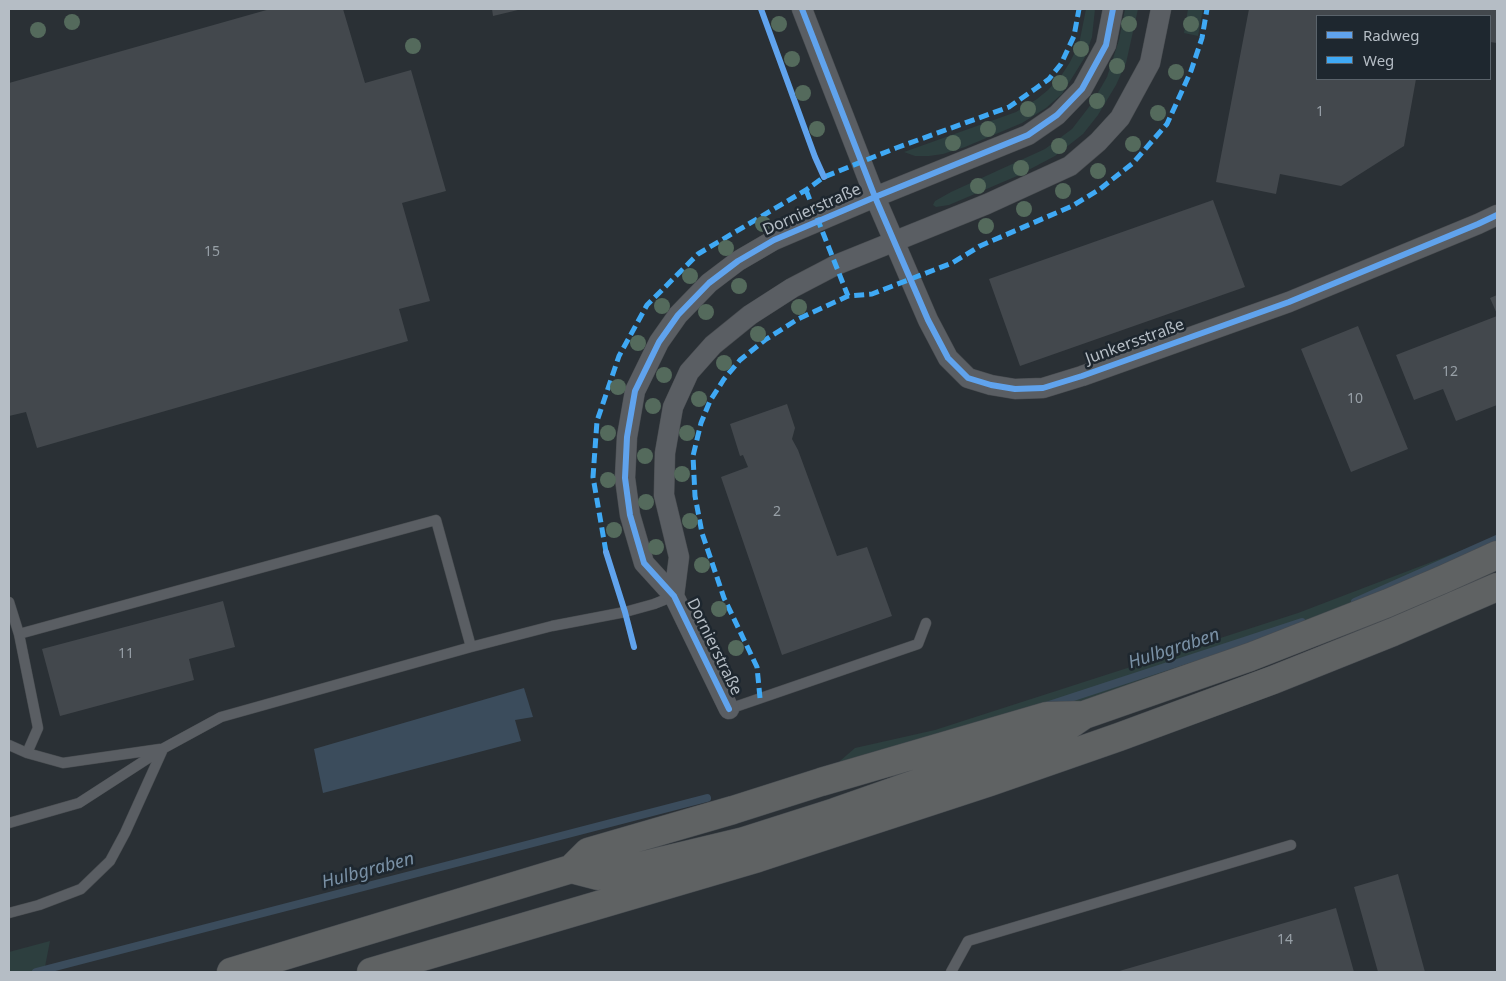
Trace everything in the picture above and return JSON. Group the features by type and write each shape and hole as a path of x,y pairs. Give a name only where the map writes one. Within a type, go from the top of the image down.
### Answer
{"highway":[{"path":"838,822 1055,735 1084,715 1250,658 1396,599 1497,555"},
{"path":"371,972 838,822 1119,738 1394,632 1497,588"},
{"path":"231,972 571,869 588,852 1047,716 1084,715"},
{"path":"571,869 598,876 751,850"}],"street":[{"name":"Dornierstraße","path":"802,9 875,197"},
{"name":"Dornierstraße","path":"729,709 674,596 644,563 630,515 625,478 627,437 636,391 660,342 678,315 709,283 738,262 774,240 1028,135 1057,115 1082,89 1106,45 1112,9"},
{"name":"Dornierstraße","path":"674,596 679,557 664,495 664,453 673,407 689,372 713,344 750,315 823,271 987,204 1070,166 1098,142 1120,118 1150,63 1161,9"},
{"name":"Junkersstraße","path":"875,197 928,320 948,358 968,378 991,385 1015,389 1043,388 1082,376 1289,302 1497,215"}],"lane":[{"path":"18,634 436,520 471,647"},
{"path":"9,823 79,804 164,748 221,717 471,647 552,626 625,612 674,596"},
{"path":"9,602 18,634 38,728 27,753"},
{"path":"729,709 918,644 926,624"},
{"path":"9,745 27,753 63,763 164,748"},
{"path":"9,913 39,905 81,889 110,861 164,748"},
{"path":"951,972 968,941 1292,845"}],"shaded area":[{"path":"1086,9 1095,9 1092,37 1085,57 1062,94 1046,108 1022,123 965,147 943,154 915,156 904,152 1016,112 1037,99 1061,76 1070,62 1079,44"},
{"path":"1125,9 1138,9 1126,63 1116,85 1098,115 1083,134 1055,156 1017,176 949,205 936,207 933,205 935,201 951,192 1045,149 1072,129 1092,103 1107,77 1119,40"},
{"path":"1188,9 1203,9 1198,36 1184,33"},
{"path":"1497,537 1497,549 1047,721 859,785 838,784 833,767 855,748 935,730 1298,613"},
{"path":"50,941 44,972 9,972 9,952"}],"water":[{"path":"524,688 533,717 515,720 521,741 323,793 314,749"}],"building":[{"path":"270,9 343,9 365,83 411,70 446,191 402,203 430,301 399,309 408,341 37,448 26,412 9,416 9,83"},
{"path":"492,9 517,9 518,10 493,16"},
{"path":"1249,9 1497,9 1497,43 1491,42 1491,15 1316,15 1316,80 1416,80 1404,146 1341,186 1280,174 1276,194 1216,182"},
{"path":"1213,200 1245,287 1020,366 989,279"},
{"path":"1497,295 1497,314 1490,298"},
{"path":"1497,316 1497,405 1456,421 1443,389 1414,400 1396,355"},
{"path":"1358,326 1408,449 1351,472 1301,349"},
{"path":"787,404 795,428 792,439 798,450 837,556 867,547 892,616 782,655 721,477 748,467 743,455 740,456 730,424"},
{"path":"223,601 235,647 189,659 194,680 60,716 42,649"},
{"path":"1398,874 1425,972 1378,972 1354,887"},
{"path":"1336,908 1354,972 1116,972"}],"waterway":[{"name":"Hulbgraben","path":"1355,602 1497,539"},
{"name":"Hulbgraben","path":"1049,705 1302,622"},
{"name":"Hulbgraben","path":"36,972 707,798"}],"marked path":[{"path":"606,552 593,477 597,421 619,356 647,305 698,254 806,190 824,177 896,148 1009,107 1049,79 1061,64 1074,36 1079,9"},
{"path":"760,698 757,667 724,598 702,533 695,496 693,456 701,423 710,401 724,379 740,360 765,340 798,319 848,296 872,294 952,263 980,246 1072,206 1100,189 1133,163 1167,124 1191,71 1202,38 1207,9"},
{"path":"806,190 848,296"}],"cycle path":[{"path":"761,9 824,177"},
{"path":"802,9 875,197 928,320 948,358 968,378 991,385 1015,389 1043,388 1082,376 1289,302 1497,215"},
{"path":"729,709 674,596 644,563 630,515 625,478 627,437 635,391 659,342 678,315 709,283 738,261 774,240 1028,135 1057,115 1082,89 1106,45 1113,9"},
{"path":"606,552 634,647"}]}
